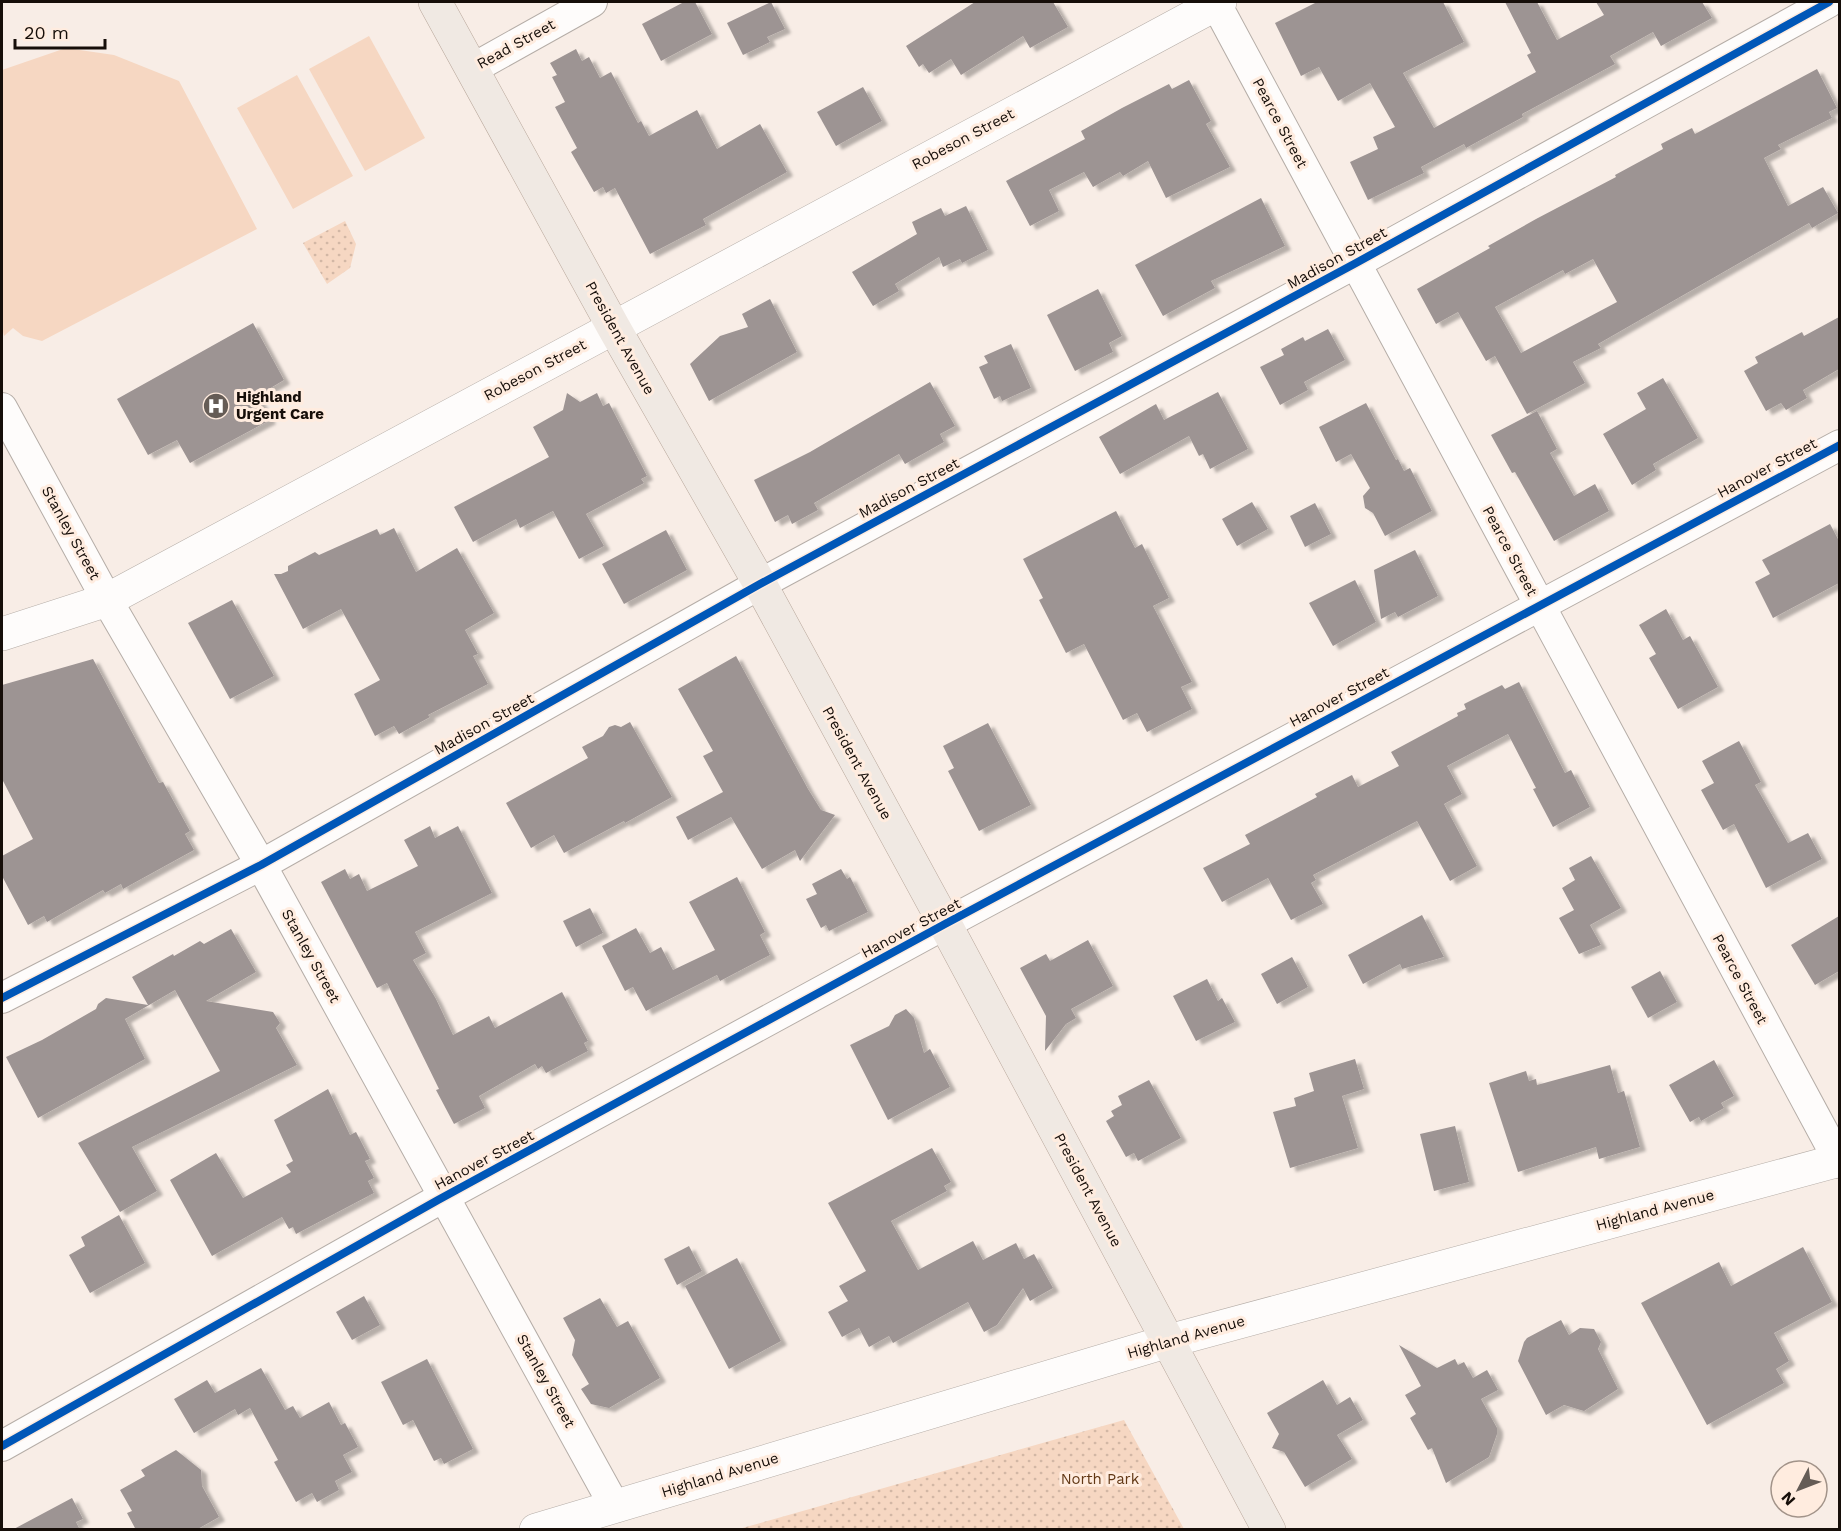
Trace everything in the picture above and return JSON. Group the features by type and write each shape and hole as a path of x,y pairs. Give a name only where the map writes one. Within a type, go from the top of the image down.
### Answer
{"main road":[{"name":"President Avenue","path":"435,2 614,328 760,584 945,924 1269,1530"},
{"name":"Robeson Street","path":"2,633 107,600 1217,2"},
{"name":"Highland Avenue","path":"536,1530 1169,1341 1839,1161"}],"street":[{"name":"Read Street","path":"472,69 592,2"},
{"name":"Pearce Street","path":"1217,2 1538,605 1839,1161"},
{"name":"Madison Street","path":"2,998 261,865 760,584 1356,263 1829,2"},
{"name":"Stanley Street","path":"2,408 107,600 261,865 615,1507"},
{"name":"Hanover Street","path":"2,1446 444,1197 945,924 1839,445"}],"green space":[{"path":"369,36 425,138 365,171 309,69"},
{"path":"66,48 114,55 179,81 257,229 42,341 23,336 13,328 4,336 2,328 2,70"},
{"path":"297,75 353,176 293,209 237,108"},
{"path":"345,221 356,244 350,268 327,284 303,243"},
{"name":"North Park","path":"1124,1420 1184,1529 739,1529"}],"building":[{"path":"684,2 695,2 712,34 661,61 642,24"},
{"path":"771,2 785,29 767,37 770,42 743,55 727,23"},
{"path":"975,2 1053,2 1068,27 1030,48 1023,36 961,75 951,59 929,73 923,64 919,67 906,46"},
{"path":"1317,2 1443,2 1464,42 1403,73 1434,128 1536,72 1527,55 1531,53 1505,2 1537,2 1557,40 1604,15 1596,2 1702,2 1712,18 1661,46 1653,32 1610,56 1615,64 1522,114 1523,117 1466,148 1464,144 1421,167 1424,173 1368,200 1350,162 1378,149 1373,137 1395,127 1370,83 1338,101 1319,67 1301,76 1275,23"},
{"path":"576,49 582,61 589,57 600,78 611,72 638,123 641,121 649,136 697,110 717,149 760,124 787,172 703,219 706,225 650,254 615,188 606,193 603,187 594,192 571,152 577,148 555,107 565,102 552,77 557,75 550,63"},
{"path":"1817,69 1837,108 1829,112 1832,118 1778,145 1781,149 1764,158 1788,206 1823,187 1838,213 1812,228 1809,223 1598,344 1601,348 1573,362 1585,383 1527,414 1495,356 1486,361 1458,312 1436,324 1417,289 1490,248 1488,246 1616,177 1615,175 1663,149 1661,144 1692,128 1695,134","holes":["1593,259 1617,302 1521,353 1495,307 1563,270 1565,274"]},
{"path":"1189,80 1211,121 1206,124 1230,167 1166,198 1148,161 1123,176 1120,172 1093,187 1084,172 1049,190 1059,211 1030,226 1006,181 1085,139 1081,131 1122,108 1169,84 1172,89"},
{"path":"863,87 882,121 836,146 817,112"},
{"path":"1261,198 1285,246 1211,281 1215,288 1163,316 1135,265"},
{"path":"966,206 988,250 962,263 960,259 943,267 939,257 895,284 899,291 873,306 852,272 917,234 912,222 941,208 945,216"},
{"path":"1098,289 1122,336 1109,343 1113,352 1075,371 1047,315"},
{"path":"770,299 797,352 709,401 690,364 720,336 748,327 742,314"},
{"path":"1839,317 1839,369 1803,390 1807,398 1786,410 1781,403 1766,411 1744,371 1758,363 1755,357 1802,332 1804,336"},
{"path":"253,323 284,380 257,396 270,420 190,463 177,440 148,455 117,399"},
{"path":"1328,329 1345,360 1304,382 1308,390 1280,405 1260,367 1284,355 1281,349 1303,337 1305,341"},
{"path":"1011,344 1031,388 1002,401 1000,396 994,399 979,367 988,363 984,356"},
{"path":"1663,378 1698,438 1653,464 1656,470 1632,485 1603,434 1646,409 1637,393"},
{"path":"930,382 955,426 940,434 944,442 905,464 899,454 814,503 818,510 792,524 788,515 775,522 754,480 810,452"},
{"path":"1218,392 1248,449 1210,469 1203,454 1199,456 1189,436 1120,474 1099,437 1156,404 1164,420"},
{"path":"567,393 580,402 597,393 603,406 609,403 647,476 641,479 644,483 586,514 604,546 579,559 553,511 520,528 516,519 473,542 454,507 549,457 533,427 563,410"},
{"path":"1366,403 1396,460 1398,459 1404,471 1410,468 1432,511 1385,536 1373,513 1365,508 1363,496 1370,488 1351,454 1336,462 1319,427"},
{"path":"1537,411 1557,449 1550,453 1574,496 1595,484 1609,511 1554,541 1491,435"},
{"path":"1252,502 1268,529 1237,546 1222,519"},
{"path":"1315,503 1331,534 1305,547 1290,516"},
{"path":"1116,511 1135,548 1142,544 1169,598 1153,606 1192,682 1181,687 1192,709 1147,732 1137,713 1123,720 1084,644 1066,653 1039,600 1043,598 1023,559"},
{"path":"1830,524 1839,541 1839,583 1773,618 1755,582 1770,574 1762,560"},
{"path":"394,528 416,572 457,548 494,613 465,630 478,654 473,656 488,684 428,715 430,717 399,734 394,726 375,736 354,694 380,680 341,609 303,629 274,574 288,571 288,566 315,552 319,555 377,529 380,535"},
{"path":"666,530 687,570 624,604 602,564"},
{"path":"1415,550 1438,596 1398,617 1395,612 1381,619 1374,570"},
{"path":"1355,580 1376,622 1333,646 1309,603"},
{"path":"232,600 274,676 230,699 188,623"},
{"path":"1666,609 1683,640 1690,636 1718,687 1678,709 1649,658 1656,654 1639,625"},
{"path":"736,656 821,810 835,815 800,861 795,850 762,869 731,817 688,840 676,817 723,792 703,756 713,751 678,689"},
{"path":"93,659 159,783 163,782 190,831 185,834 194,850 123,889 121,884 105,893 103,890 47,922 44,916 28,925 2,876 2,856 33,839 2,779 2,685"},
{"path":"1519,682 1565,773 1571,770 1590,807 1553,827 1508,734 1447,766 1462,794 1444,804 1477,866 1450,881 1417,821 1313,875 1316,880 1311,883 1323,904 1291,920 1268,878 1222,902 1203,868 1250,844 1245,835 1317,797 1315,794 1352,775 1358,787 1399,766 1391,752 1458,716 1457,713 1466,709 1464,704 1502,685 1505,689"},
{"path":"630,722 672,797 564,853 554,835 531,848 506,803 588,758 582,747 603,736 609,727 615,725 621,727"},
{"path":"988,723 1031,805 979,831 948,771 954,768 943,746"},
{"path":"1739,741 1761,782 1755,785 1788,843 1808,833 1822,859 1766,888 1734,824 1723,830 1701,790 1714,783 1702,761"},
{"path":"430,826 435,838 458,826 492,893 415,932 426,953 413,960 436,999 453,1035 489,1016 495,1028 562,992 588,1041 584,1043 588,1051 546,1073 542,1066 538,1069 535,1064 479,1096 485,1108 454,1124 387,983 377,988 321,882 345,869 350,879 359,874 367,891 418,866 404,840"},
{"path":"1591,856 1621,908 1590,925 1601,945 1579,954 1559,918 1574,910 1562,888 1575,880 1569,868"},
{"path":"841,869 847,879 850,877 868,912 829,931 826,925 821,928 806,899 817,894 812,884"},
{"path":"737,877 765,932 760,935 770,955 720,981 717,975 646,1011 633,987 625,991 602,946 636,928 650,953 661,947 673,970 715,950 689,902"},
{"path":"590,908 603,933 576,947 563,921"},
{"path":"1422,915 1444,957 1402,969 1400,964 1363,984 1348,955"},
{"path":"1839,916 1839,971 1815,985 1791,945"},
{"path":"231,929 256,972 206,1001 273,1012 280,1023 276,1028 297,1065 132,1147 157,1191 120,1212 78,1143 220,1071 175,990 125,1019 145,1059 38,1118 6,1057 42,1040 96,1009 98,1004 106,998 148,1005 132,977 173,954 174,956 200,941 204,944"},
{"path":"1088,940 1113,986 1071,1009 1076,1018 1066,1024 1045,1051 1046,1016 1020,968 1046,954 1050,961"},
{"path":"1292,957 1308,987 1277,1004 1261,974"},
{"path":"1660,971 1677,1002 1648,1018 1631,987"},
{"path":"1207,979 1218,1001 1222,998 1235,1022 1196,1041 1173,996"},
{"path":"906,1009 914,1018 924,1053 930,1049 950,1087 888,1120 850,1045 889,1026 895,1015"},
{"path":"1355,1059 1364,1089 1342,1096 1358,1148 1290,1168 1273,1112 1296,1106 1294,1098 1314,1091 1309,1073"},
{"path":"1714,1060 1734,1096 1721,1103 1724,1108 1701,1121 1699,1117 1690,1122 1669,1085"},
{"path":"1610,1065 1618,1093 1624,1091 1640,1147 1599,1159 1596,1147 1518,1172 1489,1083 1526,1071 1529,1081 1536,1079 1537,1085"},
{"path":"1149,1080 1181,1138 1138,1161 1134,1153 1126,1157 1106,1121 1114,1116 1111,1111 1122,1105 1118,1096"},
{"path":"328,1089 350,1135 356,1132 370,1159 365,1161 374,1178 368,1181 374,1193 296,1234 293,1227 289,1229 282,1217 212,1256 170,1180 216,1153 243,1198 291,1172 286,1165 293,1161 274,1120"},
{"path":"1455,1126 1469,1182 1434,1191 1420,1134"},
{"path":"932,1148 951,1182 944,1186 947,1191 891,1221 918,1270 973,1241 983,1260 1016,1243 1024,1259 1034,1254 1053,1288 1030,1301 1023,1288 997,1325 984,1332 968,1302 893,1343 889,1336 869,1347 859,1328 842,1337 828,1312 848,1301 839,1286 866,1271 828,1203"},
{"path":"119,1215 145,1263 90,1293 69,1255 85,1246 81,1237"},
{"path":"689,1246 702,1271 677,1285 664,1259"},
{"path":"1803,1247 1832,1302 1774,1333 1789,1361 1776,1369 1784,1383 1707,1425 1641,1303 1719,1262 1731,1286"},
{"path":"737,1258 781,1341 729,1369 685,1286"},
{"path":"364,1296 380,1325 352,1340 336,1312"},
{"path":"600,1298 617,1327 628,1321 660,1378 609,1408 591,1404 581,1389 589,1384 572,1355 575,1340 563,1318"},
{"path":"1561,1320 1569,1335 1580,1328 1594,1329 1601,1342 1598,1349 1618,1389 1584,1411 1564,1405 1546,1415 1518,1361 1527,1338"},
{"path":"1399,1345 1437,1368 1455,1359 1458,1365 1464,1362 1473,1378 1487,1370 1498,1390 1481,1399 1497,1428 1489,1457 1446,1483 1432,1448 1428,1450 1410,1418 1416,1414 1405,1395 1421,1386"},
{"path":"427,1359 473,1449 444,1464 441,1458 434,1461 413,1420 403,1425 381,1382"},
{"path":"261,1368 285,1410 293,1406 300,1418 329,1402 341,1425 345,1423 358,1447 343,1455 352,1472 335,1481 339,1490 317,1502 312,1493 296,1502 274,1462 278,1460 250,1408 238,1415 235,1409 194,1433 174,1399 207,1380 215,1393"},
{"path":"1323,1380 1337,1405 1350,1397 1363,1420 1337,1435 1352,1459 1305,1487 1284,1452 1272,1448 1279,1434 1267,1413"},
{"path":"176,1450 201,1470 202,1486 219,1517 196,1530 136,1530 127,1513 132,1511 120,1490 145,1476 141,1470"},
{"path":"72,1498 83,1519 76,1522 80,1530 12,1530"}],"cycle path":[{"path":"2,998 261,865 760,584 1356,263 1829,2"},
{"path":"2,1446 438,1200 945,924 1840,445"}],"place":[{"name":"Highland Urgent Care","path":"216,406"}]}
